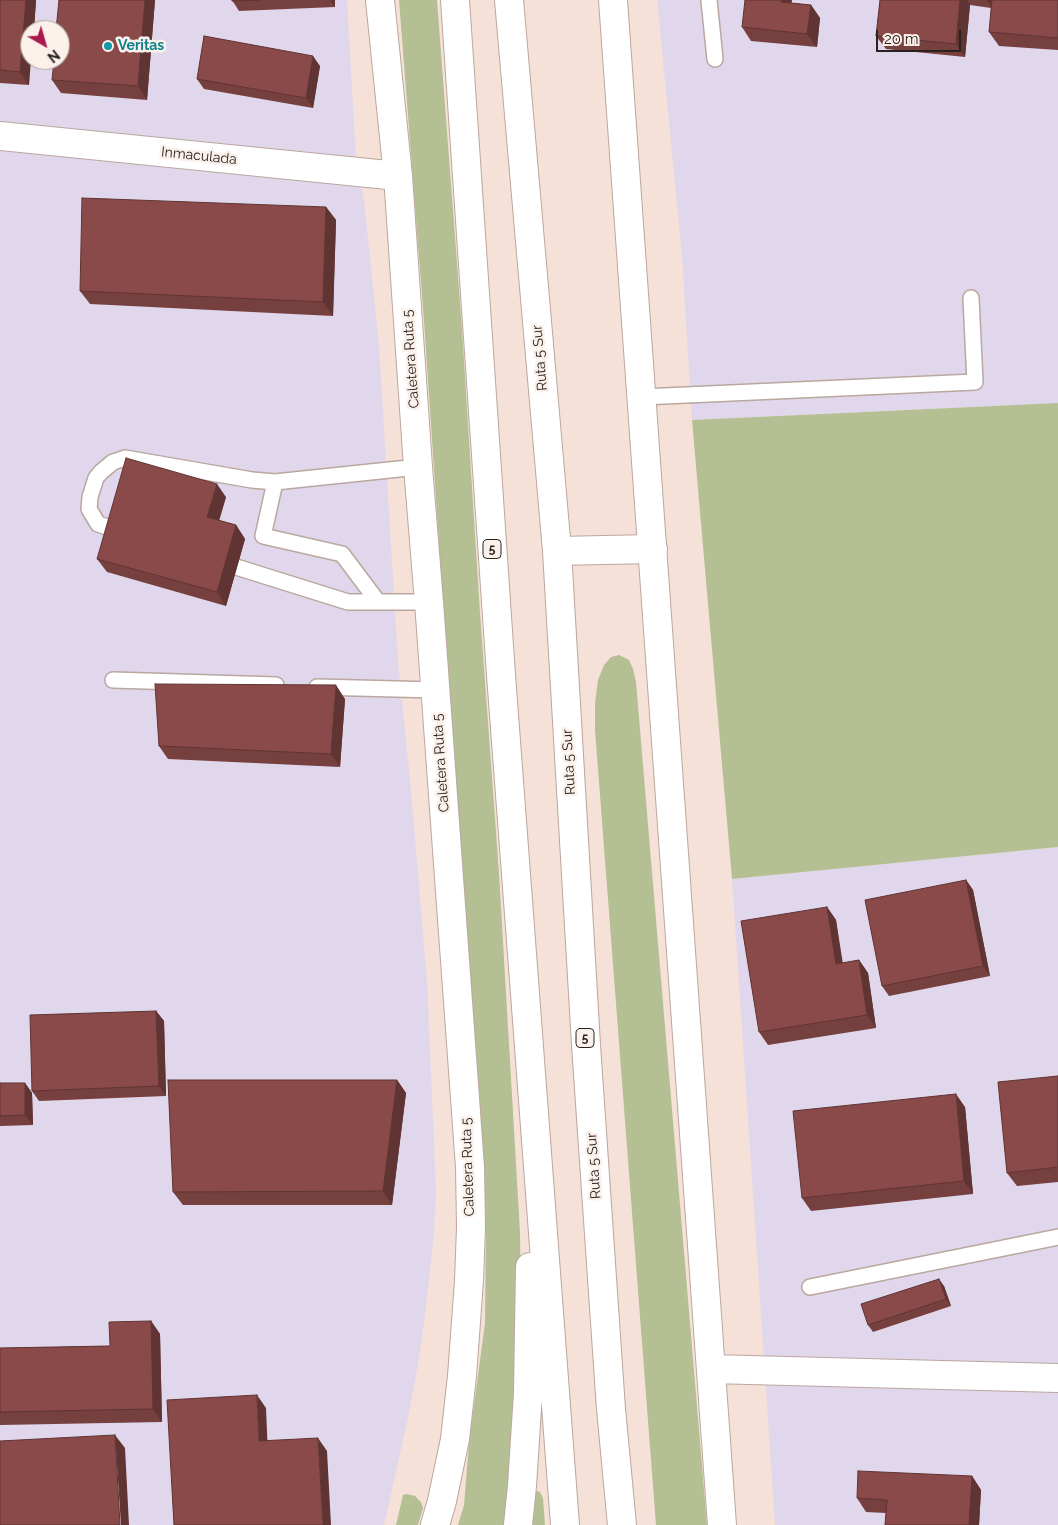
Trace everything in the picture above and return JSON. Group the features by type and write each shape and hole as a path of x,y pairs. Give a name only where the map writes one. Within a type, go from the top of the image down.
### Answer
{"main road":[{"name":"Caletera Ruta 5","path":"380,0 398,176 470,1167 471,1227 467,1318 455,1439 435,1525"},
{"name":"5","path":"455,0 500,665 565,1525"},
{"name":"Ruta 5 Sur","path":"509,0 557,551 586,1045 611,1399 622,1525"},
{"path":"613,0 722,1525"},
{"name":"Inmaculada","path":"0,136 398,176"},
{"path":"557,551 653,549"},
{"path":"518,1525 528,1393 533,1098"},
{"path":"711,1369 1058,1378"}],"lane":[{"path":"709,0 716,59"},
{"path":"642,397 975,382 971,298"},
{"path":"137,537 98,524 89,509 90,497 96,478 113,462 125,458 252,480 274,482 418,467"},
{"path":"274,482 263,536 342,554 378,602"},
{"path":"200,556 348,602 430,602"},
{"path":"113,680 436,690"},
{"path":"810,1287 1058,1237"}],"shaded area":[{"path":"0,0 347,0 356,159 364,201 379,345 398,661 427,981 436,1190 434,1233 417,1370 384,1525 0,1525"},
{"path":"657,0 1058,0 1058,403 692,420 682,255"},
{"path":"1058,847 1058,1525 775,1525 732,879"}],"green space":[{"path":"399,0 437,0 462,329 499,873 520,1232 521,1321 515,1421 505,1525 458,1525 464,1505 469,1443 485,1323 486,1221 479,1090"},
{"path":"1058,403 1058,847 732,879 692,420"},
{"path":"619,655 629,660 636,682 707,1525 656,1525 595,730 595,703 598,680 604,665 611,657"},
{"path":"540,1492 543,1498 545,1525 529,1525 534,1493"},
{"path":"403,1495 415,1496 421,1502 423,1508 418,1525 396,1525"}],"building":[{"path":"0,0 26,0 24,20 20,20 20,72 0,70"},
{"name":"Veritas","path":"59,0 145,0 138,86 52,80 53,70 70,70 70,20 57,20"},
{"path":"745,0 781,0 781,2 811,5 807,34 742,27"},
{"path":"880,0 960,0 956,44 876,36"},
{"path":"992,0 1058,0 1058,38 989,32"},
{"path":"204,36 313,56 306,98 197,79"},
{"path":"82,198 326,207 323,302 80,291"},
{"path":"126,458 217,484 207,517 236,525 217,592 97,559"},
{"path":"155,684 336,685 331,754 159,746"},
{"path":"966,880 983,966 882,986 865,900"},
{"path":"827,907 836,964 859,960 867,1015 759,1032 741,921"},
{"path":"156,1011 159,1086 32,1091 30,1015"},
{"path":"1058,1076 1058,1167 1007,1173 998,1082"},
{"path":"168,1080 397,1080 383,1191 173,1192"},
{"path":"0,1083 25,1083 25,1115 0,1116"},
{"path":"956,1094 964,1181 802,1198 793,1111"},
{"path":"939,1279 946,1299 868,1325 861,1304"},
{"path":"151,1321 153,1409 0,1412 0,1348 110,1346 109,1322"},
{"path":"257,1395 259,1441 318,1438 323,1525 174,1525 167,1400"},
{"path":"115,1435 120,1525 0,1525 0,1441"},
{"path":"858,1471 972,1476 969,1525 885,1525 887,1500 857,1498"}],"place":[{"name":"Veritas","path":"108,46"}]}
